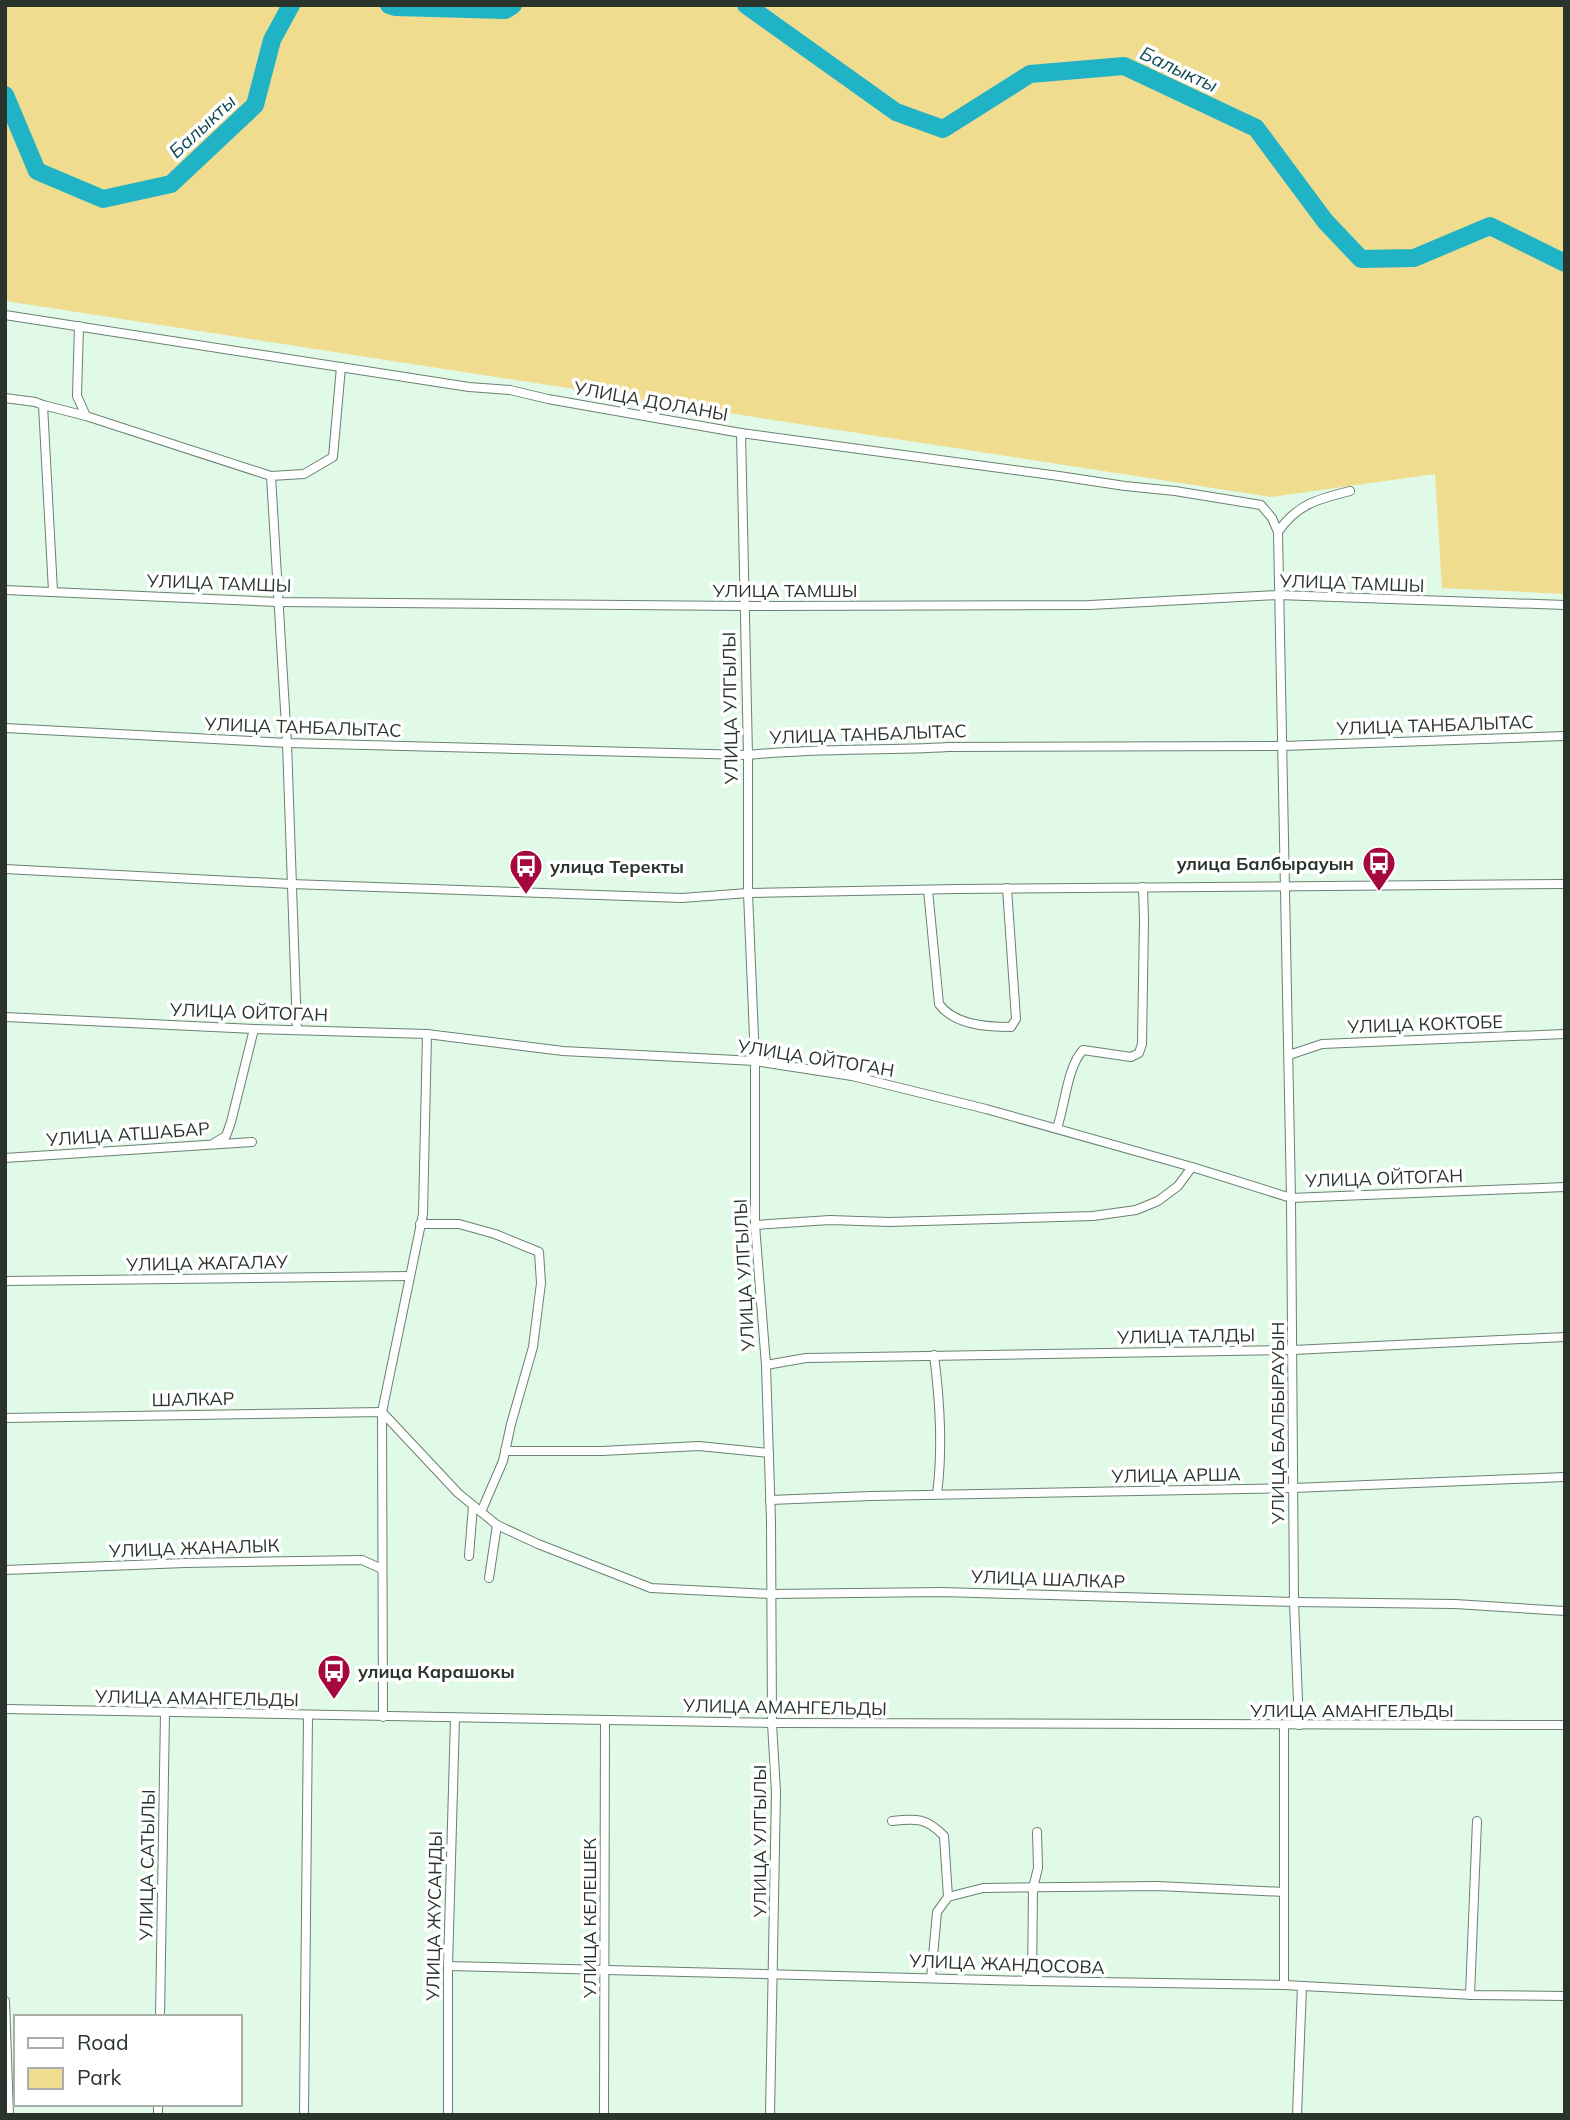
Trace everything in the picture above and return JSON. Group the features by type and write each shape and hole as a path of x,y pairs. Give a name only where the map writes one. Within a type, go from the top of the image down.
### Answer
{"street":[{"name":"УЛИЦА ДОЛАНЫ","path":"5,315 468,387 510,390 741,433 1261,505 1272,518 1278,532"},
{"path":"79,326 77,396 86,416"},
{"path":"5,398 35,402 86,416 271,476 304,474 333,457 341,367"},
{"path":"43,405 53,591"},
{"name":"УЛИЦА УЛГЫЛЫ","path":"741,433 748,893 755,1060 755,1225 766,1365 772,1723 776,1792 770,2115"},
{"path":"271,476 287,743 297,1030"},
{"path":"1278,532 1288,517 1304,506 1350,491"},
{"name":"УЛИЦА БАЛБЫРАУЫН","path":"1278,532 1289,1055 1294,1602 1299,1725"},
{"name":"УЛИЦА ТАМШЫ","path":"5,590 277,602 744,606 1090,604 1278,595 1565,606"},
{"name":"УЛИЦА ТАНБАЛЫТАС","path":"5,729 287,743 748,755 791,751 948,747 1283,746 1565,736"},
{"path":"5,869 291,884 682,898 748,893 1007,888 1565,884"},
{"path":"1058,1128 1072,1072 1083,1050 1131,1057 1139,1053 1142,1044 1143,887"},
{"path":"928,890 939,1004 947,1016 991,1027 1012,1027 1016,1020 1007,888"},
{"name":"УЛИЦА ОЙТОГАН","path":"5,1017 427,1034 563,1051 755,1060 852,1076 1058,1128 1291,1198 1565,1187"},
{"path":"211,1144 226,1136 254,1029"},
{"path":"383,1717 382,1412 421,1224 427,1034"},
{"name":"УЛИЦА КОКТОБЕ","path":"1289,1055 1322,1044 1565,1034"},
{"name":"УЛИЦА АТШАБАР","path":"5,1158 252,1142"},
{"path":"755,1225 818,1220 900,1222 1093,1216 1136,1210 1158,1201 1178,1186 1192,1167"},
{"path":"421,1224 459,1224 495,1234 539,1252 541,1283 533,1347 503,1461 481,1512"},
{"name":"УЛИЦА ЖАГАЛАУ","path":"5,1281 410,1276"},
{"name":"УЛИЦА ТАЛДЫ","path":"766,1365 806,1358 1293,1350 1565,1337"},
{"path":"934,1355 940,1440 937,1494"},
{"name":"ШАЛКАР","path":"5,1418 382,1412"},
{"name":"УЛИЦА ШАЛКАР","path":"382,1412 458,1493 497,1525 651,1588 770,1594 942,1592 1455,1604 1565,1611"},
{"path":"505,1451 602,1451 699,1446 769,1453"},
{"name":"УЛИЦА АРША","path":"770,1500 937,1494 1293,1488 1565,1477"},
{"path":"470,1556 473,1506"},
{"path":"489,1578 497,1525"},
{"name":"УЛИЦА ЖАНАЛЫК","path":"5,1570 362,1560 382,1569"},
{"name":"УЛИЦА АМАНГЕЛЬДЫ","path":"5,1709 772,1723 1565,1725"},
{"name":"УЛИЦА САТЫЛЫ","path":"160,2015 165,1713"},
{"path":"304,2115 308,1715"},
{"name":"УЛИЦА ЖУСАНДЫ","path":"448,2115 455,1718"},
{"name":"УЛИЦА КЕЛЕШЕК","path":"604,2115 606,1721"},
{"path":"1284,1726 1284,1985"},
{"path":"892,1821 914,1819 933,1824 944,1836 948,1897"},
{"path":"1470,1995 1476,1821"},
{"path":"1032,1981 1033,1888 1038,1868 1037,1832"},
{"path":"931,1978 937,1912 948,1897 983,1888 1158,1886 1284,1892"},
{"name":"УЛИЦА ЖАНДОСОВА","path":"449,1966 1284,1985 1470,1995 1565,1996"},
{"path":"1297,2115 1302,1986"},
{"path":"5,2001 9,2115"}],"green space":[{"path":"5,5 1565,5 1565,594 1442,588 1435,474 1271,497 5,301"}],"waterway":[{"name":"Балыкты","path":"5,95 37,171 103,199 171,184 255,105 272,40 291,5"},
{"name":"Балыкты","path":"389,5 505,10 513,5"},
{"name":"Балыкты","path":"746,5 896,112 943,129 1030,74 1124,66 1256,128 1325,221 1361,259 1414,258 1490,226 1565,263"}],"place":[{"name":"улица Балбырауын","path":"1379,893"},
{"name":"улица Теректы","path":"526,896"},
{"name":"улица Карашокы","path":"334,1701"}]}
